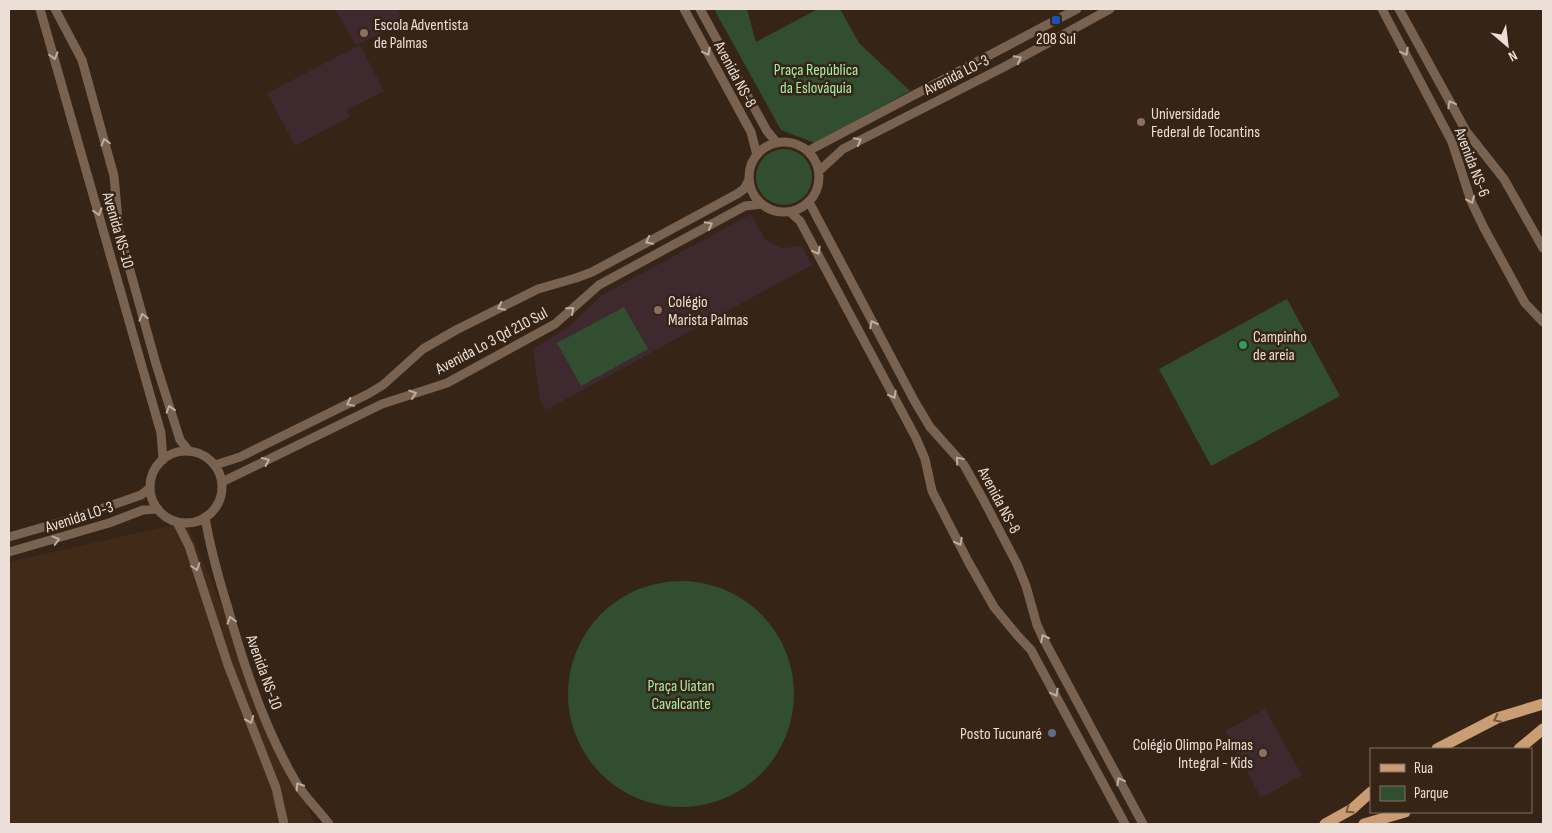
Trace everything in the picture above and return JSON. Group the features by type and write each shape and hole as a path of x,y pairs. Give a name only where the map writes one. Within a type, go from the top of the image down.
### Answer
{"main road":[{"path":"1439,748 1496,718 1543,704"},
{"path":"1521,748 1543,729"},
{"path":"1325,824 1352,808 1370,793"},
{"path":"1364,824 1402,813"}],"street":[{"name":"Avenida NS-10","path":"40,9 161,433 163,460"},
{"path":"55,9 82,60 114,176 119,231 156,364 180,440 189,451"},
{"name":"Avenida NS-8","path":"684,9 751,132 757,155"},
{"name":"Avenida NS-8","path":"700,9 767,131 777,143"},
{"name":"Avenida LO-3","path":"808,151 1077,9"},
{"name":"Avenida LO-3","path":"819,171 843,149 1004,67 1110,9"},
{"name":"Avenida NS-6","path":"1382,9 1452,142 1471,201 1484,228 1525,303 1543,322"},
{"name":"Avenida NS-6","path":"1399,9 1466,131 1504,178 1543,248"},
{"path":"788,142 799,145 808,151 815,160 819,171 816,193 800,208 790,212 780,212 762,204 755,197 749,180 750,171 757,155 766,147 777,143 788,142"},
{"name":"Avenida Lo 3 Qd 210 Sul","path":"214,465 240,457 368,394 383,384 424,349 456,330 538,289 592,272 737,194 744,189 749,180"},
{"name":"Avenida NS-8","path":"808,202 930,427 964,465 983,499 1017,564 1026,586 1037,625 1044,640 1143,824"},
{"name":"Avenida Lo 3 Qd 210 Sul","path":"222,482 382,404 447,383 555,324 599,285 745,206 762,204"},
{"path":"790,212 800,220 916,438 925,459 932,491 994,607 1016,635 1031,650 1125,824"},
{"path":"189,451 199,453 208,458 214,465 222,482 222,492 215,508 199,520 177,522 164,515 158,509 152,499 150,488 156,468 163,460 171,455 189,451"},
{"name":"Avenida LO-3","path":"9,537 75,518 141,495 150,488"},
{"name":"Avenida LO-3","path":"9,552 109,523 148,509 158,509"},
{"name":"Avenida NS-10","path":"205,516 210,543 232,622 258,701 296,783 329,824"},
{"name":"Avenida NS-10","path":"177,522 189,546 228,665 276,788 284,824"}],"shaded area":[{"name":"Escola Adventista de Palmas","path":"335,9 397,9 403,20 356,46"},
{"path":"360,45 384,91 347,110 350,117 295,146 267,93"},
{"name":"Colégio Marista Palmas","path":"751,214 765,239 781,248 802,246 812,265 546,410 540,400 533,349 571,325 602,295"},
{"path":"186,522 315,824 9,824 9,562"},
{"name":"Colégio Olimpo Palmas Integral - Kids","path":"1265,709 1302,775 1261,798 1225,731"}],"green space":[{"name":"Praça República da Eslováquia","path":"714,9 747,9 756,42 818,9 840,9 859,43 910,91 815,143 781,130"},
{"path":"778,149 790,149 800,153 808,161 812,177 808,193 800,201 790,205 778,205 768,201 760,193 756,183 756,171 760,161 768,153"},
{"path":"1287,299 1340,396 1211,466 1159,369"},
{"path":"624,307 648,349 581,386 557,343"},
{"name":"Praça Uiatan Cavalcante","path":"681,581 703,583 734,594 761,614 781,641 792,672 794,694 792,716 781,747 761,774 734,794 703,805 681,807 659,805 628,794 601,774 581,747 570,716 568,694 570,672 581,641 601,614 628,594 659,583"}],"place":[{"name":"208 Sul","path":"1056,20"},
{"name":"Escola Adventista de Palmas","path":"364,33"},
{"name":"Universidade Federal de Tocantins","path":"1141,122"},
{"name":"Colégio Marista Palmas","path":"658,310"},
{"name":"Campinho de areia","path":"1243,345"},
{"name":"Posto Tucunaré","path":"1052,733"},
{"name":"Colégio Olimpo Palmas Integral - Kids","path":"1263,753"}]}
